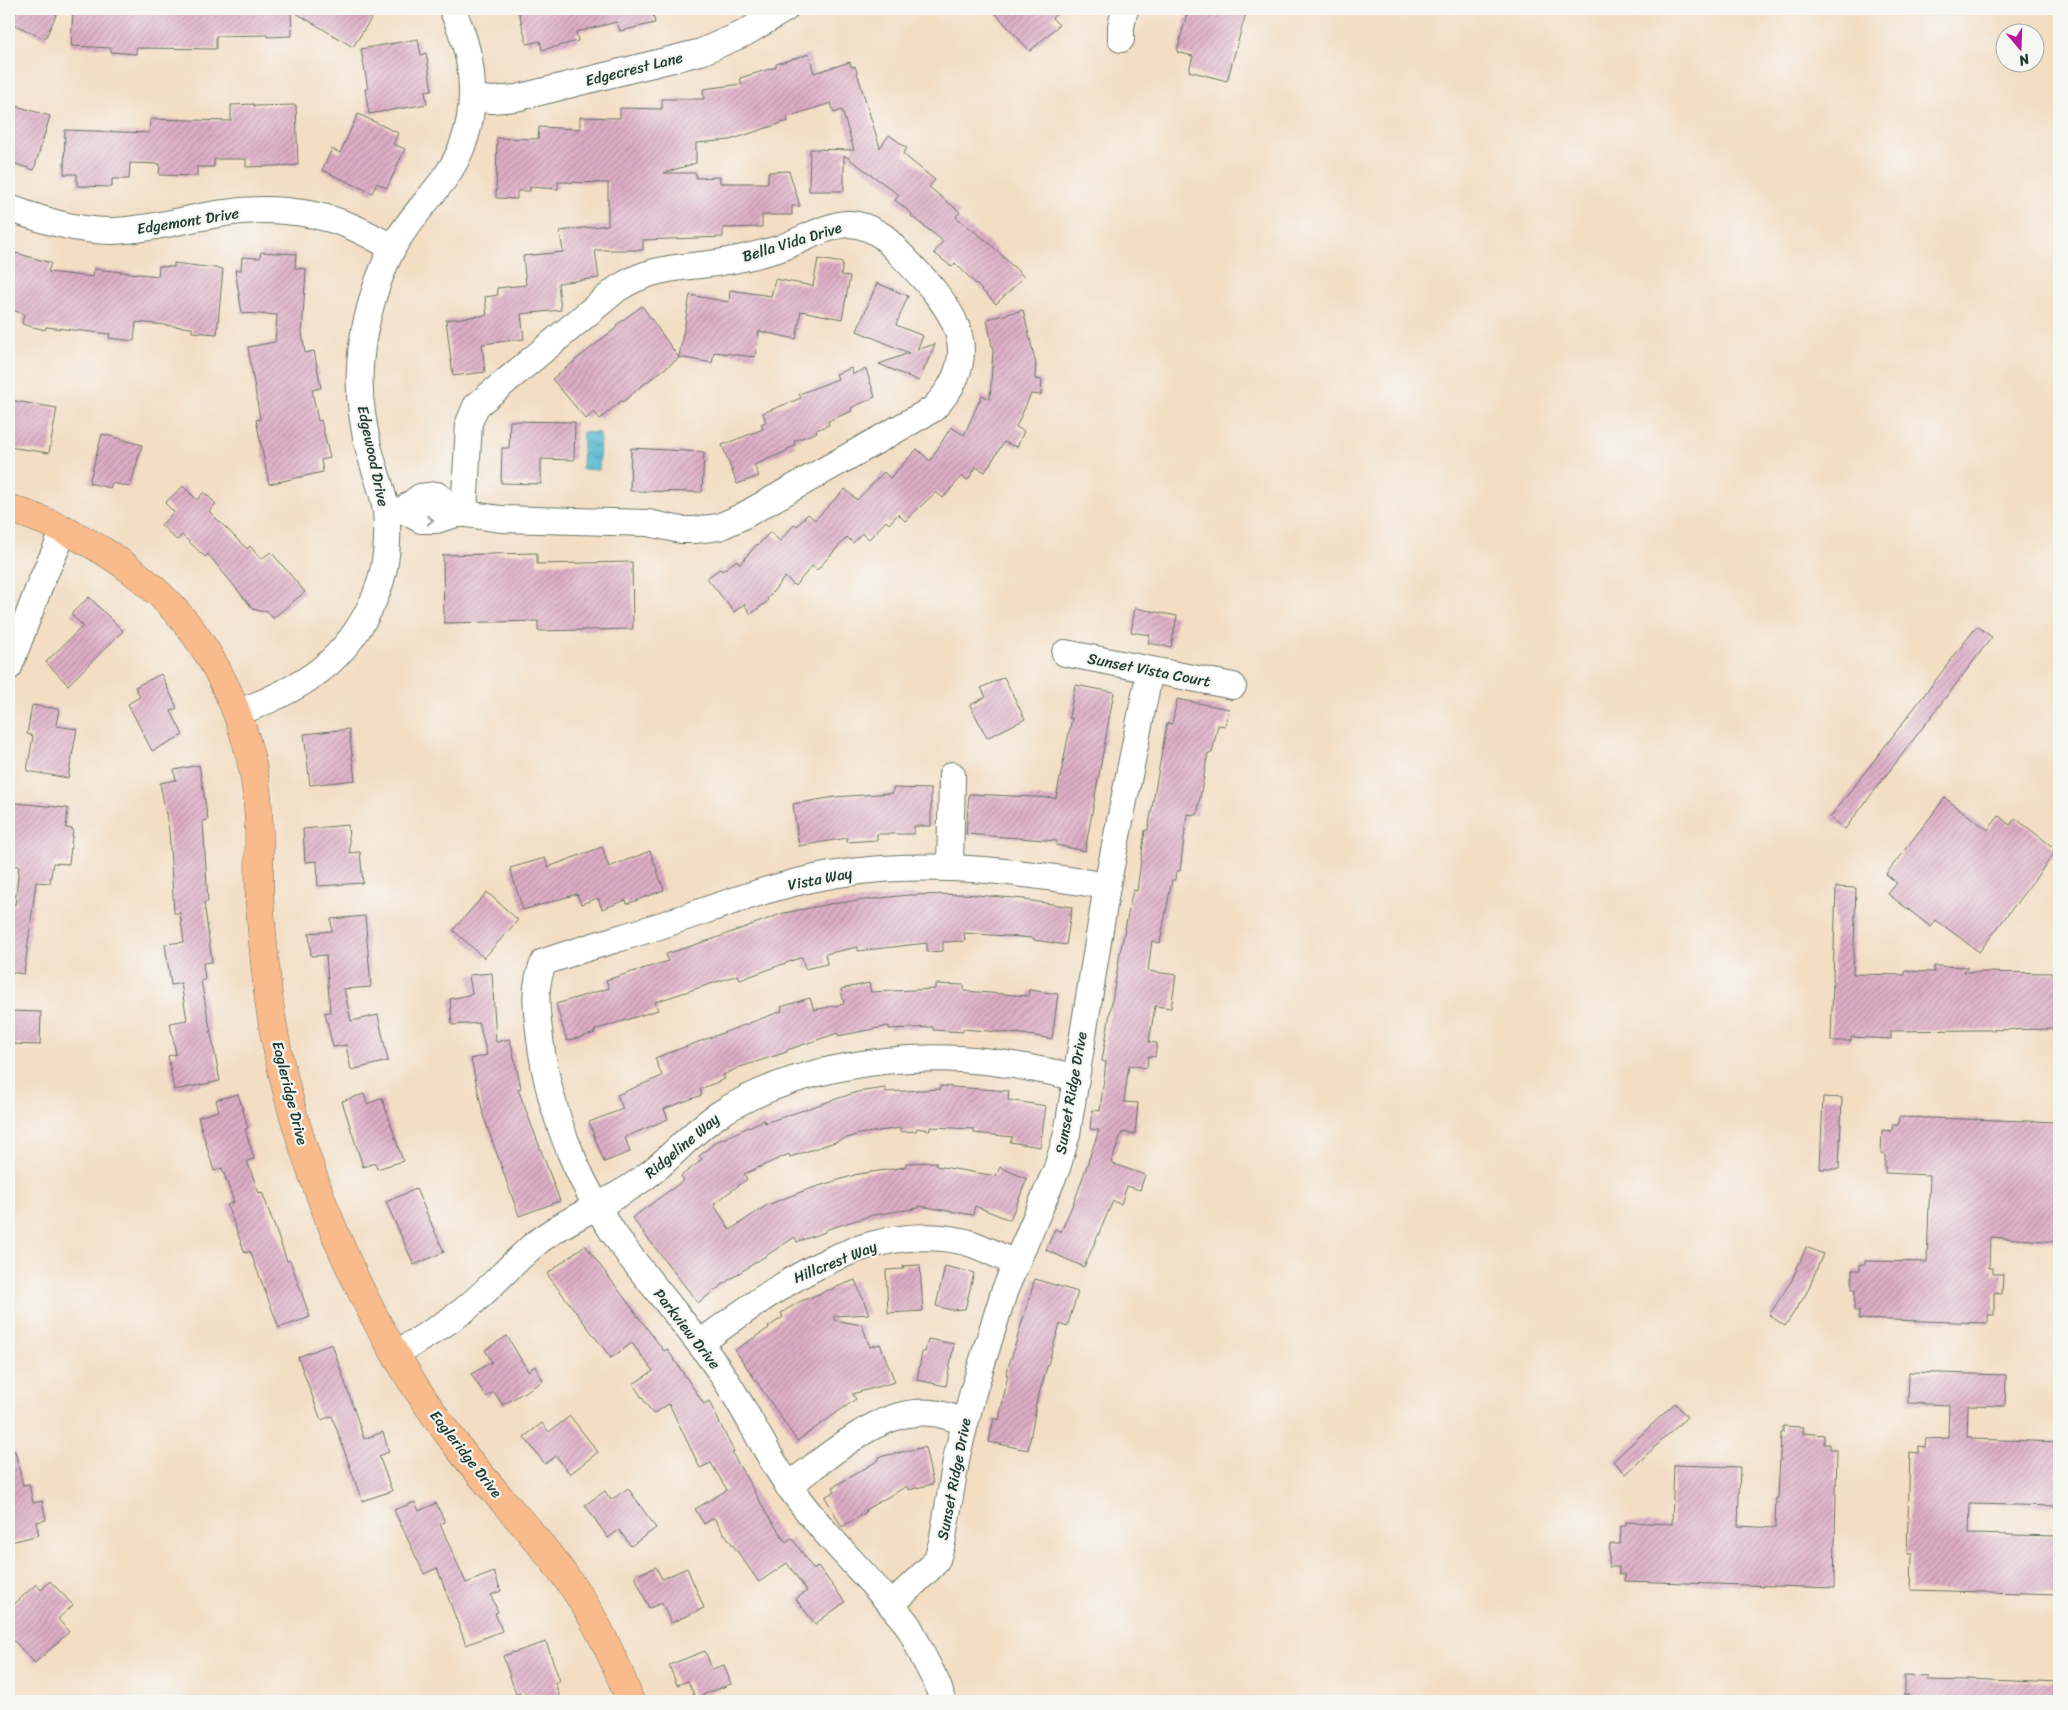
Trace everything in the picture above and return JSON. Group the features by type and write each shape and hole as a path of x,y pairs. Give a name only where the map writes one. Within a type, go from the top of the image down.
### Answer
{"main road":[{"name":"Eagleridge Drive","path":"9,508 65,529 97,546 140,575 175,609 197,637 217,669 237,713 256,788 260,909 275,1032 290,1101 316,1184 334,1232 353,1274 395,1354 436,1416 460,1449 542,1546 581,1598 611,1656 630,1701"}],"street":[{"name":"Edgewood Drive","path":"237,713 281,696 325,668 356,633 376,594 382,573 386,534 394,512 365,434 360,388 361,363 369,312 393,248 411,220 445,179 454,163 467,130 473,98 473,82 467,46 452,9"},
{"name":"Edgecrest Lane","path":"473,98 492,100 516,98 676,59 724,43 760,25 785,9"},
{"path":"1121,39 1121,26 1125,9"},
{"name":"Edgemont Drive","path":"9,208 60,224 110,231 155,228 226,212 280,211 306,214 345,224 393,248"},
{"name":"Bella Vida Drive","path":"856,224 875,231 884,237 941,298 955,321 961,346 957,373 948,392 933,409 731,522 707,529 681,530 660,524 501,519 462,513 469,423 476,406 617,289 637,277 658,270 714,264 750,256 778,248 833,227 856,224"},
{"path":"394,512 420,497 437,495 462,513"},
{"path":"9,667 44,574 65,529"},
{"name":"Sunset Vista Court","path":"1065,653 1233,686"},
{"name":"Sunset Ridge Drive","path":"892,1604 937,1559 965,1422 1004,1292 1063,1151 1107,886 1150,670"},
{"path":"950,867 952,775"},
{"name":"Vista Way","path":"544,962 656,927 749,895 803,881 851,872 950,867 1008,871 1107,886"},
{"name":"Parkview Drive","path":"544,962 538,974 536,987 545,1068 552,1100 564,1138 597,1208 629,1255 700,1343 719,1370 788,1486 810,1514 892,1604 913,1632 924,1660 940,1688 942,1701"},
{"name":"Ridgeline Way","path":"395,1354 463,1310 537,1243 625,1191 654,1170 696,1131 719,1114 747,1099 792,1081 812,1076 868,1064 931,1059 988,1062 1075,1077"},
{"name":"Hillcrest Way","path":"700,1343 768,1294 791,1280 840,1257 889,1241 924,1238 965,1242 1015,1263"},
{"path":"788,1486 864,1431 886,1419 914,1413 931,1413 965,1422"},
{"name":"Parkview Drive","path":"924,1660 924,1701"}],"water":[{"path":"583,432 600,433 599,470 582,469"}],"building":[{"path":"9,9 59,9 45,39 9,22"},
{"path":"73,9 377,9 353,47 291,10 292,36 216,36 216,49 136,48 136,54 111,52 111,48 71,46"},
{"path":"518,9 652,9 655,23 620,31 617,22 576,32 578,41 542,50 540,41 527,44"},
{"path":"991,9 1062,9 1052,18 1059,25 1030,51"},
{"path":"1188,9 1247,9 1227,81 1189,71 1193,56 1177,52"},
{"path":"418,39 421,55 426,53 432,90 425,91 427,104 369,114 365,89 368,89 361,49"},
{"path":"809,54 814,73 850,62 851,67 855,66 880,148 889,135 907,148 903,154 935,180 929,187 960,212 956,217 989,243 1024,277 996,304 955,263 952,267 934,253 943,241 911,216 912,214 895,200 899,195 844,155 844,191 809,191 810,149 854,150 842,110 834,113 831,103 787,117 788,121 730,140 696,143 696,163 664,173 696,173 696,178 720,177 720,183 768,183 768,172 789,171 800,206 792,206 792,215 762,215 762,227 723,228 723,237 643,240 643,250 595,250 599,278 558,283 561,310 521,314 524,339 482,344 485,372 453,376 446,320 487,315 485,297 498,295 497,288 526,285 523,256 563,252 560,231 608,225 608,183 558,182 558,189 530,187 530,191 517,191 517,199 496,198 497,138 538,139 539,127 580,129 580,117 620,118 620,108 662,109 662,99 704,99 703,89 742,84 740,78"},
{"path":"9,104 50,116 34,170 9,162"},
{"path":"254,104 254,106 296,105 298,165 246,167 246,159 214,159 214,167 197,167 197,176 159,175 160,164 130,163 129,179 112,179 112,187 77,186 77,174 64,174 65,130 149,133 150,119 231,121 231,105"},
{"path":"358,114 398,133 393,144 405,149 387,188 377,183 372,193 322,170 332,149 340,153"},
{"path":"261,252 296,254 295,268 306,269 302,333 305,353 314,351 321,388 312,390 318,421 321,420 330,458 321,460 323,472 269,484 256,420 260,419 248,347 275,342 277,315 242,313 235,270 241,270 242,257 260,258"},
{"path":"16,253 51,263 48,272 93,277 94,269 158,276 159,266 174,267 174,263 223,269 217,334 192,332 192,328 136,322 134,341 109,338 110,334 46,327 45,330 22,324 24,314 9,309 9,260 13,262"},
{"path":"818,259 843,263 841,275 850,277 842,319 801,311 796,339 759,331 755,357 714,352 712,363 679,357 690,295 729,302 730,290 771,296 775,279 813,286"},
{"path":"877,283 908,296 896,325 923,336 917,350 935,344 919,381 879,364 909,353 857,331"},
{"path":"642,306 679,358 623,402 622,400 600,419 594,412 586,419 552,379 617,327 616,325"},
{"path":"1023,310 1036,364 1035,379 1042,380 1041,395 1031,394 1016,427 1024,431 1017,447 1004,442 985,472 976,467 968,480 962,476 943,498 936,492 905,521 898,514 889,524 886,521 869,539 862,533 853,543 847,537 817,570 812,566 795,586 785,577 767,599 768,601 751,614 744,604 734,612 707,578 720,569 722,571 737,560 740,564 770,532 780,541 795,524 797,526 808,514 815,520 845,489 857,500 884,472 890,478 917,449 930,461 951,427 964,435 982,395 990,399 993,351 987,319"},
{"path":"851,368 853,374 866,369 875,397 851,408 852,411 828,421 829,425 816,430 817,432 794,441 795,446 787,449 787,451 754,465 759,476 737,484 722,445 763,429 761,424 766,422 763,413 801,398 799,394 838,379 836,374"},
{"path":"9,400 57,408 49,453 9,447"},
{"path":"510,421 575,422 574,460 541,459 541,484 501,483 502,448 509,448"},
{"path":"102,434 142,445 130,487 112,483 110,488 89,483"},
{"path":"631,448 704,452 702,492 630,491"},
{"path":"183,486 197,500 204,492 216,504 209,511 247,549 250,546 261,559 271,552 305,592 273,618 266,610 264,612 253,609 208,554 205,557 182,535 177,540 161,525 174,512 165,503"},
{"path":"537,553 537,564 632,562 633,629 538,631 538,621 444,623 443,555"},
{"path":"89,597 123,631 68,685 46,662 83,626 71,614"},
{"path":"1135,608 1177,616 1171,647 1148,643 1150,635 1131,632"},
{"path":"1977,626 1992,637 1845,829 1830,818"},
{"path":"161,674 177,708 171,711 183,735 152,751 128,704 140,697 135,687"},
{"path":"1004,677 1025,719 987,738 970,705 986,697 981,688"},
{"path":"1075,685 1114,692 1085,851 1056,845 1057,841 966,834 969,794 1056,798 1072,718 1069,718"},
{"path":"1177,699 1229,709 1225,726 1218,725 1212,753 1208,753 1197,815 1187,814 1180,871 1176,871 1175,880 1172,880 1160,943 1152,941 1148,971 1176,975 1171,1008 1155,1006 1149,1042 1157,1043 1155,1057 1148,1056 1147,1068 1129,1065 1124,1102 1138,1103 1135,1134 1122,1132 1111,1163 1145,1175 1140,1190 1127,1186 1121,1204 1113,1201 1084,1267 1046,1250 1055,1229 1061,1232 1077,1194 1099,1130 1090,1129 1092,1110 1100,1111 1106,1062 1102,1061 1120,953 1133,890 1137,891 1145,830 1148,830 1167,723 1172,724"},
{"path":"32,705 59,709 56,726 77,729 68,778 27,771 33,736 27,734"},
{"path":"349,729 355,780 310,785 304,734"},
{"path":"199,765 208,820 203,821 208,902 204,902 212,962 203,963 205,980 201,981 220,1081 174,1090 168,1056 176,1054 170,1023 187,1020 181,983 171,985 165,944 184,942 180,913 174,913 169,830 160,783 176,780 174,770"},
{"path":"893,788 931,789 931,826 914,826 914,834 877,834 877,840 847,842 847,838 799,846 793,804 835,797 893,793"},
{"path":"1945,798 1988,830 1999,816 2010,825 2015,818 2057,850 1979,952 1936,920 1931,927 1888,894 1897,883 1886,874"},
{"path":"15,803 68,808 66,828 73,829 69,864 53,863 50,883 36,882 24,974 9,972 9,904 15,905 19,866 9,865 9,835 11,835"},
{"path":"348,825 350,853 360,852 363,883 318,886 317,861 305,862 303,829"},
{"path":"602,847 609,867 650,851 664,890 627,904 626,900 602,909 598,898 581,904 577,894 523,910 510,868 545,858 548,867"},
{"path":"1836,887 1856,888 1853,974 1905,975 1905,971 1934,972 1934,966 1968,967 1964,972 2059,973 2059,1029 1891,1031 1891,1039 1851,1037 1851,1041 1831,1041"},
{"path":"487,892 518,920 484,958 453,930"},
{"path":"965,894 1025,899 1072,907 1066,945 1034,940 1034,938 964,933 965,941 943,942 943,951 927,952 927,943 858,951 858,947 825,954 827,964 805,969 802,957 740,980 738,975 655,1002 658,1010 594,1030 595,1033 567,1041 556,1004 609,988 606,980 668,961 666,954 784,913 830,904 908,895"},
{"path":"365,916 371,987 344,989 351,1021 378,1015 388,1061 351,1070 346,1045 333,1047 325,1013 330,1012 326,955 311,956 309,933 332,931 331,919"},
{"path":"492,973 496,1042 510,1039 521,1088 518,1089 560,1201 519,1216 484,1118 471,1059 487,1055 479,1023 452,1025 450,999 472,994 469,975"},
{"path":"869,983 871,992 935,989 935,984 964,985 964,991 1028,996 1029,990 1058,994 1052,1039 1023,1034 963,1029 963,1032 933,1030 933,1027 889,1029 889,1026 838,1036 838,1033 740,1067 723,1075 725,1079 700,1089 702,1095 664,1109 668,1119 625,1137 630,1152 604,1162 589,1122 623,1109 617,1095 662,1076 655,1058 782,1011 781,1007 810,998 814,1010 844,1004 841,989"},
{"path":"9,1011 41,1012 40,1045 9,1044"},
{"path":"940,1086 1009,1091 1008,1100 1046,1106 1040,1147 1010,1142 1013,1137 974,1133 974,1129 930,1127 930,1130 917,1128 916,1131 900,1132 900,1128 859,1134 790,1157 789,1154 744,1174 747,1179 714,1205 730,1230 767,1205 809,1189 858,1174 906,1167 906,1163 936,1162 936,1166 996,1176 1000,1167 1027,1179 1010,1220 975,1206 973,1215 919,1206 919,1208 873,1215 825,1230 825,1232 797,1242 795,1237 733,1277 698,1303 632,1218 684,1180 681,1176 698,1163 702,1159 699,1156 716,1142 764,1120 765,1123 857,1092 885,1088 886,1092 940,1089"},
{"path":"238,1094 248,1128 245,1129 254,1159 247,1161 259,1193 262,1192 287,1261 290,1260 310,1317 279,1328 250,1251 245,1253 227,1205 234,1202 222,1168 214,1171 198,1117 219,1111 216,1100"},
{"path":"364,1094 367,1104 382,1098 403,1161 377,1169 375,1163 363,1167 342,1101"},
{"path":"1823,1097 1842,1098 1839,1169 1820,1169"},
{"path":"1899,1117 2059,1122 2059,1242 1990,1237 1989,1268 1993,1268 1993,1274 2003,1274 2002,1294 1994,1293 1994,1315 1988,1315 1988,1323 1859,1319 1859,1311 1854,1311 1855,1289 1852,1289 1852,1270 1860,1270 1860,1264 1865,1264 1865,1261 1927,1262 1930,1175 1885,1173 1885,1155 1881,1154 1882,1130 1892,1131 1892,1125 1898,1125"},
{"path":"416,1189 444,1252 414,1265 386,1202"},
{"path":"585,1245 664,1351 667,1349 704,1404 709,1401 734,1452 732,1453 764,1510 786,1542 792,1538 814,1570 818,1566 845,1602 815,1624 796,1599 807,1591 787,1563 759,1582 714,1518 704,1524 695,1509 727,1490 711,1463 700,1468 669,1404 653,1414 633,1384 653,1371 632,1343 611,1358 547,1274"},
{"path":"1806,1247 1823,1254 1806,1294 1785,1326 1769,1315 1792,1280"},
{"path":"920,1265 923,1311 888,1313 886,1270 904,1269 903,1266"},
{"path":"945,1266 974,1273 965,1309 951,1310 936,1306"},
{"path":"1035,1279 1078,1292 1067,1327 1060,1324 1035,1407 1028,1450 989,1442 994,1418 999,1420 1008,1375 1006,1375"},
{"path":"855,1280 869,1314 834,1316 834,1320 862,1325 870,1347 880,1344 895,1382 852,1394 856,1399 797,1441 735,1350 769,1328 783,1317 781,1313 801,1301"},
{"path":"507,1336 528,1371 535,1366 543,1381 503,1405 494,1392 486,1397 471,1374 492,1362 485,1350"},
{"path":"928,1339 954,1344 946,1386 917,1380 922,1352 925,1352"},
{"path":"332,1344 364,1439 383,1432 389,1452 379,1456 392,1491 362,1501 332,1416 321,1420 298,1357"},
{"path":"1909,1372 2006,1375 2005,1406 1968,1405 1967,1437 1972,1437 1972,1439 2059,1442 2059,1506 1970,1504 1969,1534 2059,1536 2059,1594 1911,1590 1912,1553 1907,1553 1910,1452 1919,1453 1919,1446 1925,1447 1926,1439 1948,1438 1949,1405 1908,1403"},
{"path":"1675,1403 1687,1417 1626,1474 1613,1461"},
{"path":"570,1416 598,1452 570,1474 556,1456 545,1464 524,1437 542,1423 549,1432"},
{"path":"1783,1426 1803,1427 1803,1433 1824,1435 1824,1444 1830,1444 1830,1449 1837,1449 1834,1588 1625,1581 1625,1574 1619,1574 1619,1567 1609,1567 1610,1544 1620,1544 1621,1526 1626,1526 1626,1522 1672,1524 1674,1465 1740,1467 1738,1526 1775,1528"},
{"path":"925,1447 933,1484 908,1490 907,1486 865,1510 866,1512 842,1527 825,1497 835,1491 833,1487 879,1460 879,1457"},
{"path":"9,1451 15,1451 23,1485 29,1484 33,1503 42,1501 46,1520 36,1522 39,1535 11,1542 9,1533"},
{"path":"628,1488 656,1528 631,1546 619,1530 608,1538 585,1505 605,1491 611,1500"},
{"path":"415,1502 419,1511 436,1503 445,1522 440,1524 466,1583 494,1572 501,1591 491,1595 498,1612 495,1613 502,1631 466,1645 437,1568 424,1574 394,1510"},
{"path":"656,1567 662,1579 687,1568 704,1608 671,1623 662,1603 649,1608 635,1576"},
{"path":"50,1581 73,1605 58,1619 69,1632 35,1663 9,1636 9,1609 36,1584 41,1590"},
{"path":"546,1642 560,1681 555,1683 561,1701 528,1701 525,1692 516,1694 503,1656"},
{"path":"705,1651 712,1669 724,1665 731,1684 695,1698 688,1681 677,1685 669,1665"},
{"path":"1904,1676 1928,1677 1927,1680 1967,1681 1967,1679 2059,1683 2059,1701 1908,1701 1909,1695 1904,1695"}]}
